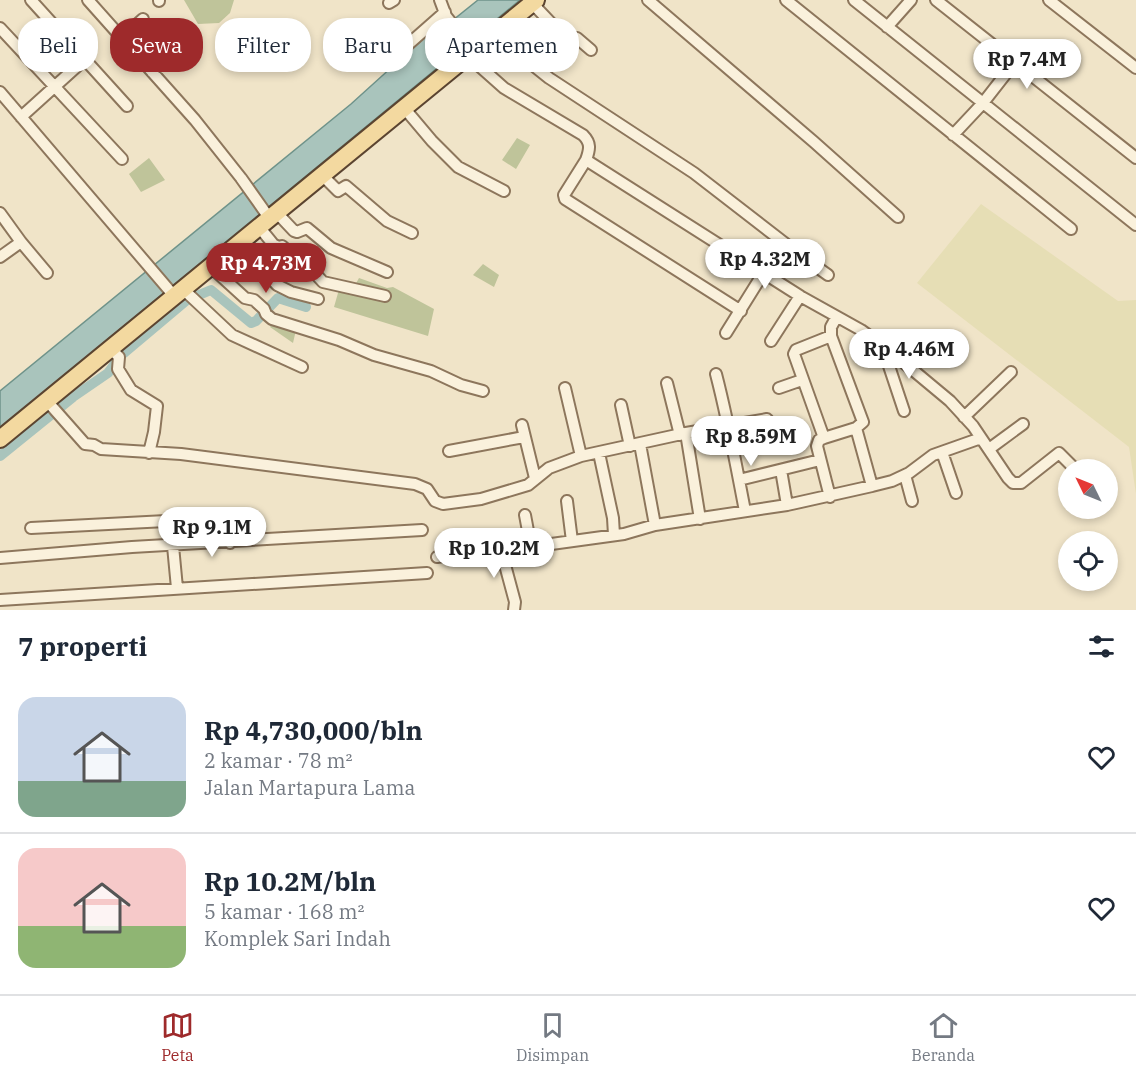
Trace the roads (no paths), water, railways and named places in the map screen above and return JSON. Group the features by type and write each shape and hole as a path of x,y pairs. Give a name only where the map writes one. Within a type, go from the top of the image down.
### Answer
{"main road":[{"path":"515,18 534,2"},
{"path":"0,439 53,407 268,218 405,109 446,72"}],"street":[{"path":"31,0 47,18"},
{"path":"440,0 449,18"},
{"path":"648,0 898,217"},
{"path":"786,0 1071,229"},
{"path":"854,0 1136,225"},
{"path":"887,27 911,0"},
{"path":"936,0 1136,158"},
{"path":"1049,0 1136,68"},
{"path":"94,2 110,23"},
{"path":"534,2 568,41 577,38 591,50"},
{"path":"413,41 446,14"},
{"path":"0,28 122,159"},
{"path":"953,135 983,103 1015,62"},
{"path":"21,117 70,72"},
{"path":"95,72 127,106"},
{"path":"152,72 195,120 247,187 268,218 273,244 278,247 282,246 290,253 296,253 323,282 385,296"},
{"path":"491,72 512,93 583,135 589,143 590,150 586,160 564,195 565,199 741,311"},
{"path":"542,72 694,173 828,275"},
{"path":"0,92 149,266 232,335 302,367"},
{"path":"405,109 458,167 504,191"},
{"path":"586,160 800,296 861,330 890,351 940,391 981,438 1008,478 1017,484 1059,453 1065,459"},
{"path":"323,176 338,191 346,186 387,221 412,233"},
{"path":"0,213 47,273"},
{"path":"268,218 294,231 307,228 331,248 387,272"},
{"path":"0,257 21,242"},
{"path":"237,246 256,262 277,285 291,292 318,299"},
{"path":"212,267 245,298 254,300 272,319 483,391"},
{"path":"726,333 764,272"},
{"path":"771,341 800,296"},
{"path":"830,497 817,443 824,438 856,428 863,422 831,336 831,327 836,318"},
{"path":"824,438 794,354 796,350 831,336"},
{"path":"890,351 888,363 904,411"},
{"path":"116,353 118,369 131,390 157,406 149,453"},
{"path":"964,417 1011,372"},
{"path":"716,374 727,417 745,511"},
{"path":"779,388 802,380"},
{"path":"667,383 683,434 700,519"},
{"path":"565,388 581,456"},
{"path":"621,405 635,445 655,525"},
{"path":"53,407 85,444 101,448 192,456 415,483 427,489 435,501 443,504 482,499 518,489 528,485 549,468 581,456 767,419 771,424 777,445"},
{"path":"989,449 1023,424"},
{"path":"522,425 535,478"},
{"path":"856,428 873,486"},
{"path":"449,451 524,437"},
{"path":"437,557 614,535 655,525 787,506 830,497 892,481 905,475 928,458 981,438"},
{"path":"942,452 956,493"},
{"path":"598,453 614,535"},
{"path":"739,480 820,460"},
{"path":"781,470 787,506"},
{"path":"905,475 912,501"},
{"path":"567,501 572,541"},
{"path":"525,515 531,547"},
{"path":"31,528 219,518 226,519 229,523 230,543"},
{"path":"0,558 132,547 422,530"},
{"path":"173,546 177,588"},
{"path":"501,550 515,602 514,610"},
{"path":"0,600 427,573"}],"water":[{"path":"478,0 520,0 498,18 456,18"},
{"path":"425,36 425,72 433,72 0,428 0,391 351,104 386,72 413,72 413,45"}],"waterway":[{"path":"0,456 73,397 108,373 121,353 124,353 187,300 211,290 251,323 256,321 278,298 306,307"}]}
